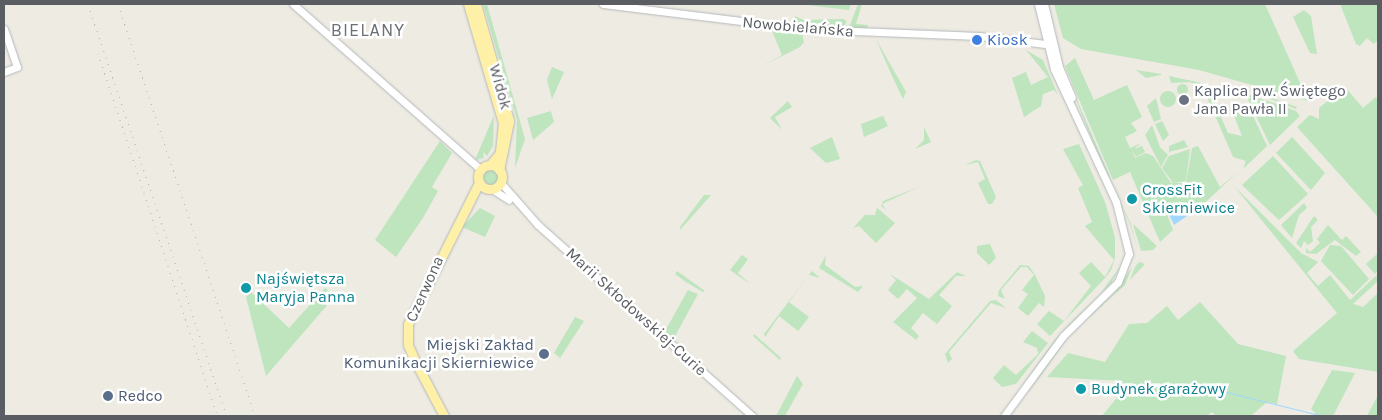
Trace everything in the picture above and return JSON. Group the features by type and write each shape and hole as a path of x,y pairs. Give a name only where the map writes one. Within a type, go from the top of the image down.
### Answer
{"main road":[{"name":"Widok","path":"468,4 503,123 500,153 490,165"},
{"name":"Widok","path":"476,4 509,121 499,170"},
{"path":"490,165 499,170 501,183 490,189 479,183 481,170 490,165"},
{"name":"Czerwona","path":"444,416 408,345 408,324 479,183"},
{"name":"Czerwona","path":"462,217 490,189"}],"street":[{"path":"293,4 481,170"},
{"name":"Nowobielańska","path":"603,4 806,29 994,38 1029,41 1050,47"},
{"path":"1004,416 1066,332 1118,282 1127,264 1124,223 1050,47 1038,4"},
{"path":"1044,4 1050,47"},
{"path":"1029,41 1039,35 1041,17"},
{"path":"4,30 17,67 4,72"},
{"name":"Nowobielańska","path":"994,38 1050,47"},
{"name":"Marii Skłodowskiej-Curie","path":"501,183 520,207 752,416"},
{"name":"Marii Skłodowskiej-Curie","path":"490,189 520,207"}],"green space":[{"path":"483,4 487,4 525,139 515,168 517,120"},
{"path":"799,4 851,4 849,10"},
{"path":"858,4 862,4 856,24 868,25 867,30 854,29 850,25"},
{"path":"1054,4 1265,4 1308,101 1199,70 1081,49 1063,38"},
{"path":"1340,4 1378,4 1378,40 1374,44 1367,38 1360,46 1356,44"},
{"path":"1304,10 1311,16 1317,54 1310,53 1293,17"},
{"path":"795,16 804,20 844,19 847,22 841,29 796,25"},
{"path":"772,31 802,34 804,42 800,47 762,66 782,55"},
{"path":"876,39 906,92 903,99 892,76"},
{"path":"1026,50 1043,60 1058,95 1054,90 1043,94 1041,106 1024,117 1012,78 1026,72 1031,85 1048,77"},
{"path":"1075,58 1094,100 1127,85 1142,117 1131,123 1137,131 1125,137 1130,148 1141,143 1134,149 1142,146 1145,152 1136,157 1132,150 1135,158 1146,153 1153,156 1171,183 1186,183 1192,148 1198,146 1220,187 1238,172 1199,208 1164,207 1173,230 1160,242 1130,172 1113,180 1065,66"},
{"path":"552,67 564,72 552,99 547,80"},
{"path":"1063,67 1110,177 1109,178 1089,132"},
{"path":"1136,70 1161,74 1161,75 1146,78"},
{"path":"1169,76 1206,84 1228,133 1242,136 1233,113 1248,105 1267,146 1243,169 1246,161 1233,157 1203,88 1190,82 1171,83"},
{"path":"1182,83 1188,89 1182,95 1176,89"},
{"path":"1345,87 1363,108 1376,97 1378,100 1378,217 1297,127 1310,115 1319,119 1319,108"},
{"path":"1243,88 1247,89 1297,107 1296,109"},
{"path":"1168,91 1174,93 1176,99 1174,105 1168,107 1162,105 1160,99 1162,93"},
{"path":"1245,93 1296,111 1300,116 1270,145"},
{"path":"1156,98 1161,119 1154,122 1147,106"},
{"path":"788,101 792,107 775,117 782,130 770,118"},
{"path":"551,111 554,122 533,140 527,118"},
{"path":"888,114 883,116 888,126 864,137 861,124"},
{"path":"494,115 493,146 487,156 483,152 484,158 475,160"},
{"path":"1162,121 1169,135 1163,141 1155,124"},
{"path":"1152,125 1160,147 1168,155 1161,167 1145,135"},
{"path":"924,127 931,142 915,149 924,140"},
{"path":"832,137 840,159 826,163 810,148"},
{"path":"1292,137 1325,173 1311,190 1276,153"},
{"path":"1184,140 1188,147 1169,152 1169,146"},
{"path":"440,141 452,153 432,187 438,191 423,218 396,257 375,240"},
{"path":"1079,144 1105,202 1115,237 1115,258 1111,270 1106,277 1050,336 1037,324 1049,311 1064,321 1091,286 1079,273 1091,262 1105,277 1114,260 1085,226 1092,222 1078,188 1083,185 1063,149"},
{"path":"1190,149 1186,181 1173,183 1162,168 1169,156"},
{"path":"1273,156 1308,194 1279,220 1242,185"},
{"path":"976,160 980,161 996,197 992,204 988,204 978,183 985,179 978,162 965,165"},
{"path":"488,169 494,169 499,174 497,183 488,185 483,180 483,174"},
{"path":"1110,181 1131,224 1138,250 1130,224"},
{"path":"1234,186 1301,253 1318,262 1307,273 1318,286 1330,275 1350,300 1378,274 1378,281 1353,304 1363,307 1378,293 1378,372 1299,359 1293,351 1337,313"},
{"path":"919,187 882,204 886,210 881,206 883,201"},
{"path":"704,195 711,195 680,230 680,227"},
{"path":"1304,203 1307,208 1299,215 1292,238 1281,225"},
{"path":"480,208 495,216 485,237 462,227"},
{"path":"877,208 895,223 876,243 859,226 853,228 865,215 875,215"},
{"path":"1314,216 1318,220 1311,227 1313,241 1308,245 1304,241 1301,248 1296,243"},
{"path":"1133,224 1157,246 1153,250 1141,251"},
{"path":"1328,225 1342,240 1346,236 1361,252 1356,256 1335,240 1316,254 1306,253 1306,248 1310,252 1320,243 1317,239"},
{"path":"990,244 996,258 989,265 977,253 977,246"},
{"path":"1330,245 1341,246 1369,279 1353,295 1321,261"},
{"path":"1378,253 1378,270 1375,274 1366,264"},
{"path":"742,255 748,259 738,273 750,284 730,270"},
{"path":"826,255 825,265 855,287 863,286 858,292 819,268"},
{"path":"1139,262 1145,264 1130,280 1135,267"},
{"path":"1122,264 1111,283 1100,294"},
{"path":"1020,265 1029,266 1035,275 1045,296 1044,307 1039,303 1028,316 1018,308 1028,294 1022,290 1034,275 1027,267 1021,267 1001,290 1005,299 998,296 999,290"},
{"path":"1132,267 1125,285 1070,334 1028,394 1060,344 1082,321 1114,294"},
{"path":"677,271 705,291 703,292 686,282 675,274"},
{"path":"812,271 820,278 809,275 789,302 809,317 798,331 779,316 765,337 764,334"},
{"path":"957,272 966,276 956,276 939,295 952,306 937,324 923,313 911,328 919,336 916,340 893,322 917,298 907,289 898,299 888,290 896,280 890,274 929,299"},
{"path":"325,288 335,296 266,376 246,297 251,292 289,328"},
{"path":"688,290 698,294 674,338 665,331"},
{"path":"1100,294 1063,331 1020,387 1055,340 1069,324"},
{"path":"996,300 1006,308 991,303 949,352 952,359 948,363 945,354 990,301"},
{"path":"1200,302 1238,344 1286,356 1277,404 1267,402 1251,416 1216,416 1212,412 1207,416 1102,416 1120,394 1123,381 1047,377 1068,353 1105,362 1129,324 1147,323 1167,306 1178,320"},
{"path":"575,317 584,321 560,358 554,353"},
{"path":"1032,331 1048,343 1016,384 1002,387 993,378 1004,365 1016,375 1038,354 1037,348 1023,342"},
{"path":"754,334 781,358 780,360 753,336"},
{"path":"1332,370 1355,373 1333,416 1318,416 1311,409"},
{"path":"797,376 803,384 785,416 776,416"},
{"path":"1378,395 1378,416 1367,416"}],"water":[{"path":"1184,209 1187,216 1174,225 1167,210"}],"waterway":[{"path":"1202,386 1323,416"}],"railway":[{"path":"88,4 227,416"},
{"path":"118,4 255,416"},
{"path":"98,53 217,416"}],"place":[{"name":"Kiosk","path":"977,40"},
{"name":"Kaplica pw. Świętego Jana Pawła II","path":"1184,100"},
{"name":"CrossFit Skierniewice","path":"1132,199"},
{"name":"Najświętsza Maryja Panna","path":"246,288"},
{"name":"Miejski Zakład Komunikacji Skierniewice","path":"544,354"},
{"name":"Budynek garażowy","path":"1081,389"},
{"name":"Redco","path":"108,396"}],"district":[{"name":"BIELANY","path":"368,30"}]}
